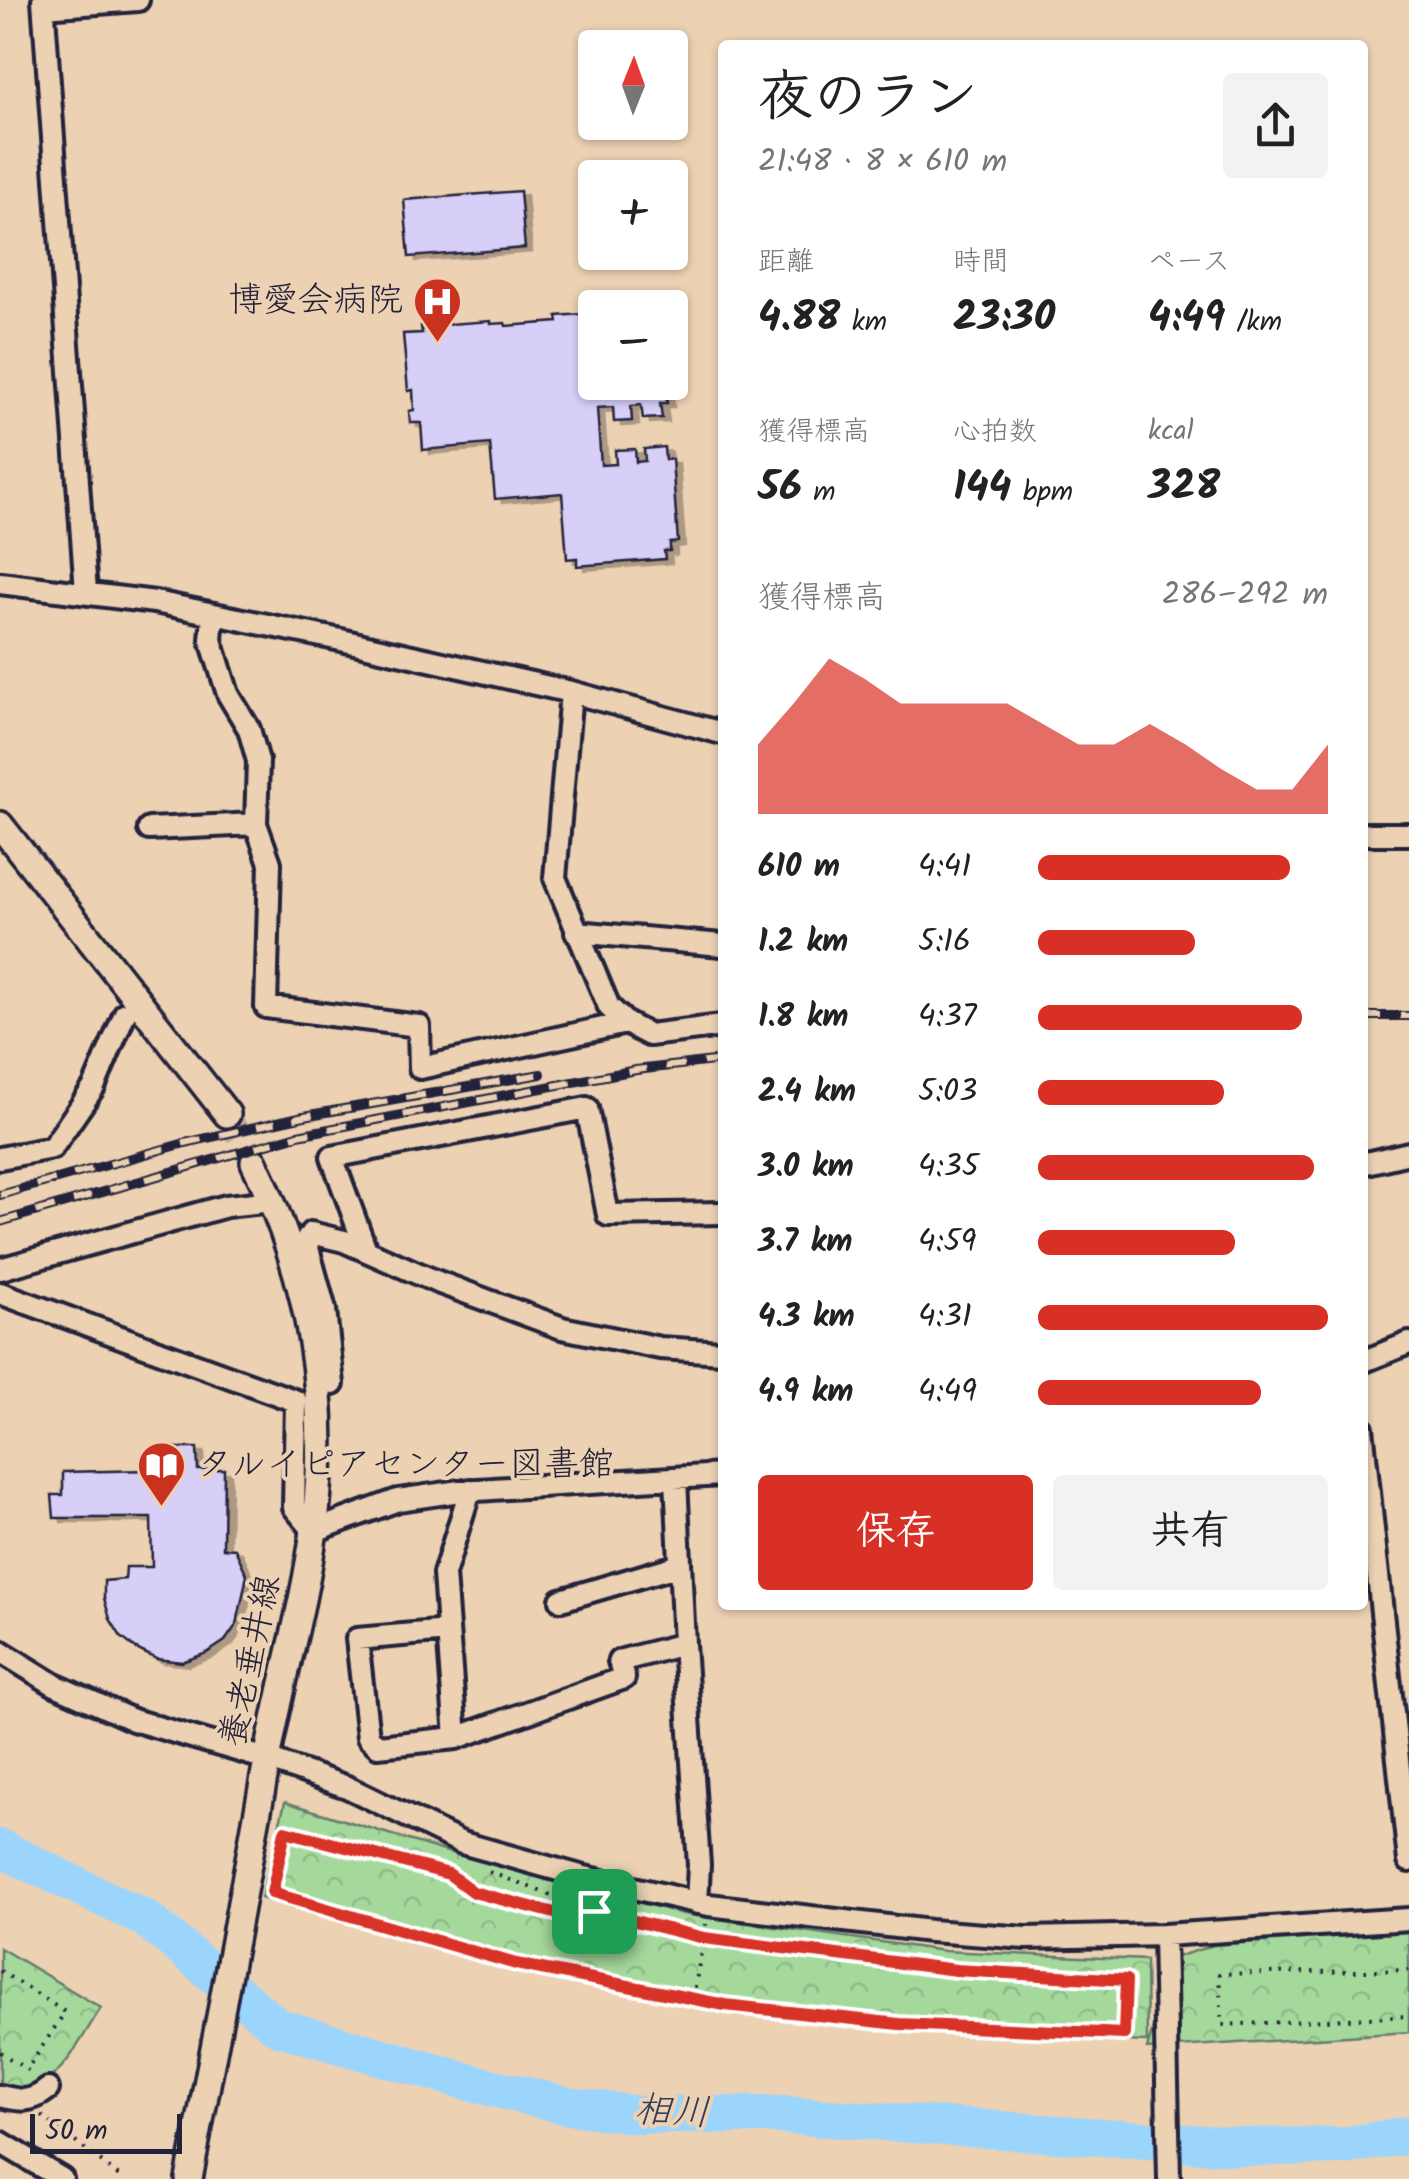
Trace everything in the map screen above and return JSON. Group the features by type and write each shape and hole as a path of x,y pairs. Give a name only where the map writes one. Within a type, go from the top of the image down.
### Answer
{"main road":[{"path":"0,825 227,1114"},
{"name":"養老垂井線","path":"190,2179 267,1758 314,1531 320,1423 316,1364 302,1286 273,1201 254,1162"}],"street":[{"path":"86,592 44,4 138,0"},
{"path":"0,583 86,592 341,640 571,692 718,732"},
{"path":"213,615 211,640 228,694 249,730 258,760 256,824 270,863 266,1007 419,1026 420,1068 626,1024"},
{"path":"571,692 555,878 576,932 609,1007 626,1024 650,1034 718,1026"},
{"path":"149,829 256,824"},
{"path":"1368,834 1409,834"},
{"path":"576,932 718,945"},
{"path":"0,1158 52,1148 94,1087 125,1013"},
{"path":"366,1250 332,1158 588,1108 608,1215 718,1212"},
{"path":"1368,1163 1409,1153"},
{"path":"0,1268 226,1206 273,1201"},
{"path":"334,1384 324,1310 306,1241 311,1233 366,1250 562,1328 660,1348 718,1352"},
{"path":"0,1294 296,1401 294,1507 314,1531 398,1500 470,1490 718,1475"},
{"path":"1368,1360 1409,1343"},
{"path":"676,1479 699,1864 697,1903"},
{"path":"1368,1483 1409,1861"},
{"path":"456,1738 444,1574 470,1490"},
{"path":"561,1600 680,1565"},
{"path":"448,1631 357,1638 368,1738 378,1746 456,1738 624,1678 620,1661 684,1644"},
{"path":"0,1651 55,1685 133,1720 267,1758 347,1787 462,1842 580,1876 697,1903 930,1931 1164,1946 1409,1920"},
{"path":"1164,1946 1169,2179"},
{"path":"0,2096 40,2094"},
{"path":"0,2142 62,2179"}],"path":[{"path":"462,1842 490,1875 594,1911 704,1938 956,1970 1126,1980 1124,2034 899,2024 725,2005 516,1964 272,1893 285,1831 449,1874 473,1892 578,1919 594,1911"},
{"path":"693,1998 704,1938"},
{"path":"1409,1970 1220,1974 1222,2025 1409,2016"},
{"path":"0,1971 65,2012 28,2068"},
{"path":"0,2052 28,2068 40,2094 39,2114 122,2179"}],"green space":[{"path":"285,1802 444,1851 683,1914 944,1951 1146,1960 1147,2042 882,2029 724,2010 549,1974 261,1898"},
{"path":"1409,1932 1409,2032 1147,2049 1173,1958 1214,1945"},
{"path":"0,1948 101,2008 61,2068 36,2085 0,2085"}],"building":[{"path":"520,191 525,248 409,257 404,200"},
{"path":"578,314 578,400 667,400 660,403 662,418 643,419 641,405 631,406 632,421 614,422 613,407 597,408 601,465 616,464 615,450 635,449 636,462 645,461 644,449 664,447 665,460 672,459 678,542 670,543 670,551 664,551 665,559 577,566 577,558 567,559 562,493 495,499 490,444 423,450 421,423 410,423 413,390 408,391 403,334 422,333 421,326 558,322 557,316"},
{"path":"150,1448 197,1448 198,1470 224,1469 223,1548 235,1549 247,1575 237,1624 225,1641 182,1662 157,1659 121,1637 104,1598 104,1581 125,1579 126,1567 152,1567 151,1518 54,1518 52,1495 63,1495 63,1472 151,1470"}],"waterway":[{"name":"相川","path":"0,1848 146,1919 278,2027 568,2106 639,2115 783,2115 1248,2147 1344,2146 1409,2135"}],"tunnel":[{"path":"227,1114 254,1162"}],"railway":[{"path":"1368,1016 1409,1016"},
{"path":"0,1222 298,1135 636,1070 718,1060"},
{"path":"0,1195 185,1143 304,1116 541,1074"}],"place":[{"name":"博愛会病院","path":"438,344"},
{"name":"タルイピアセンター図書館","path":"162,1508"}],"route":[{"path":"285,1831 449,1874 473,1892 578,1919 594,1911 704,1938 956,1970 1126,1980 1124,2034 899,2024 725,2005 516,1964 272,1893 285,1831"}]}
